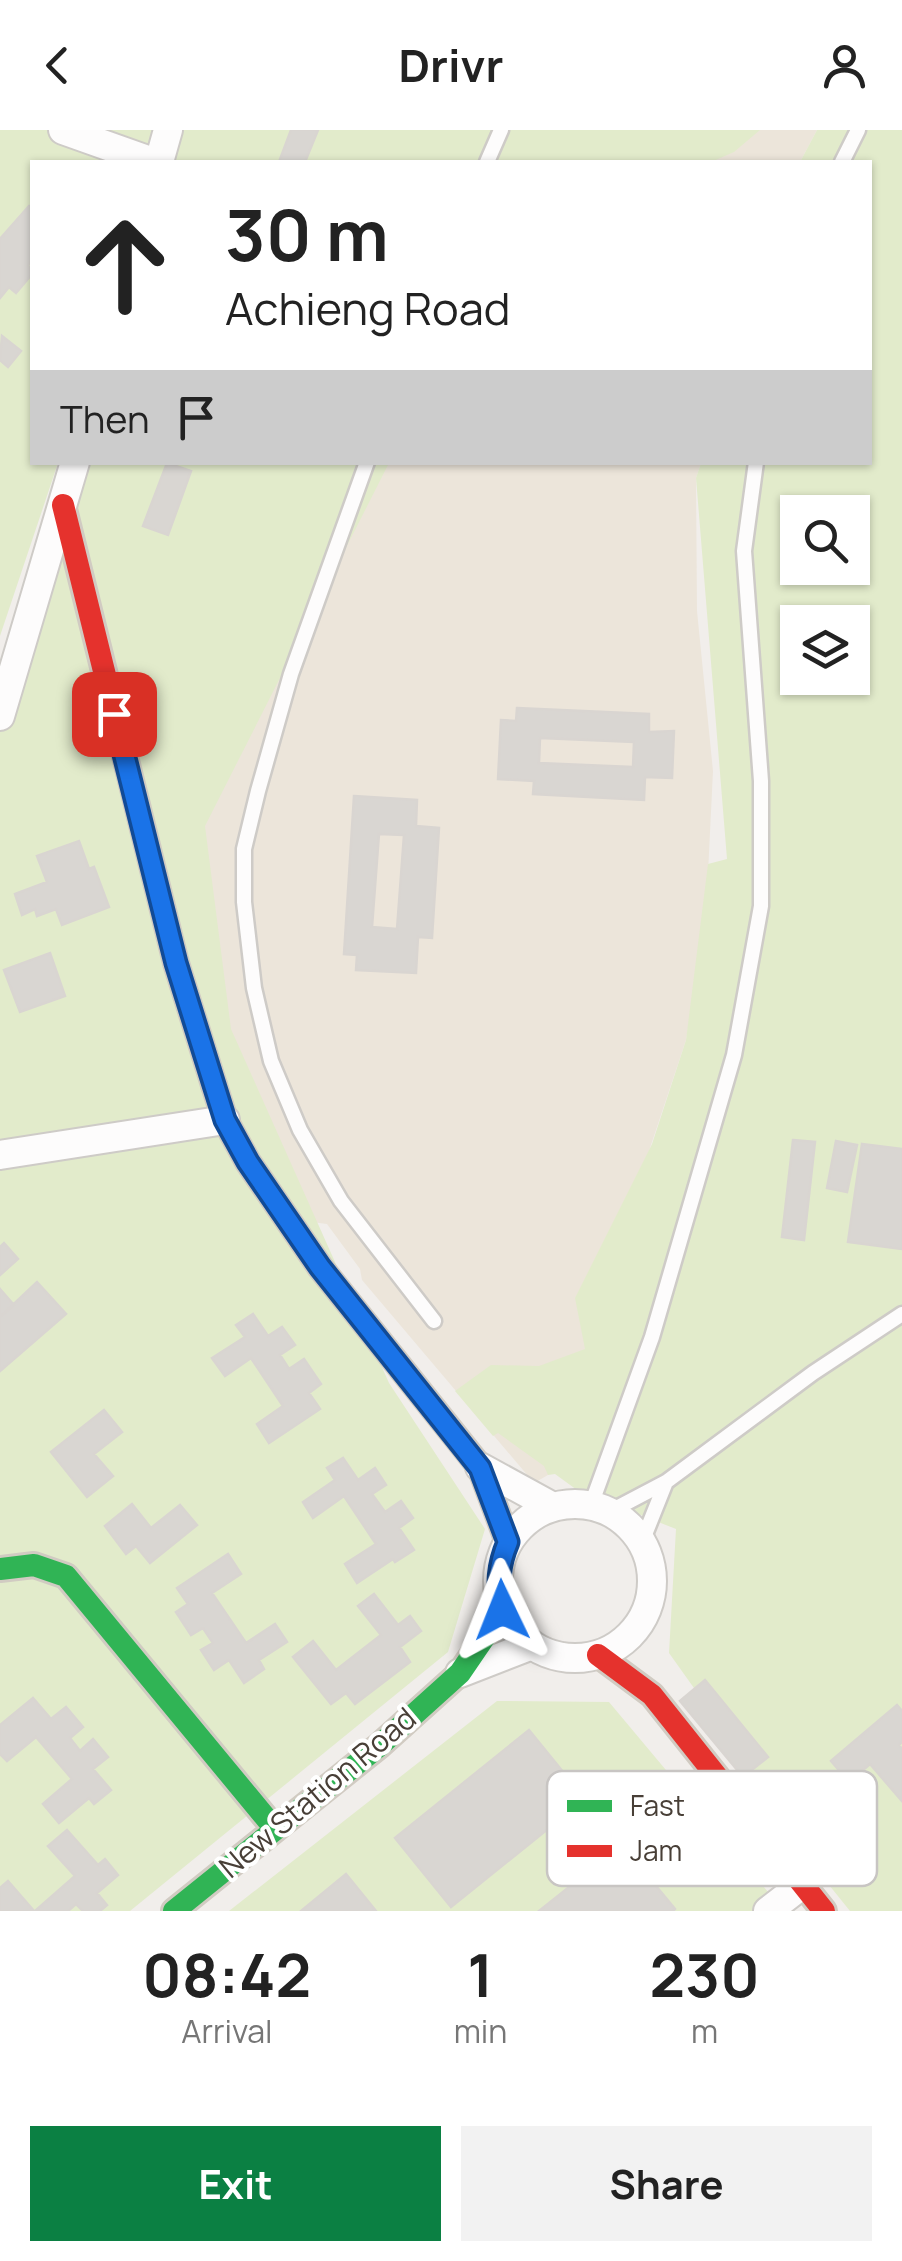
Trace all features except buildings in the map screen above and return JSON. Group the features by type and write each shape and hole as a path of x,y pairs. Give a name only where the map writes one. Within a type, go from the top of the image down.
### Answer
{"street":[{"path":"64,130 150,160"},
{"path":"157,160 168,130"},
{"path":"0,716 5,685 74,465"},
{"path":"63,505 176,963 225,1120 248,1162 320,1267 480,1468 508,1542"},
{"path":"0,1155 225,1120"},
{"path":"480,1468 553,1507"},
{"path":"572,1504 600,1509 633,1530 651,1565 652,1589 646,1612 632,1632 598,1655 564,1657 532,1645 520,1636 502,1610 498,1587 500,1563 508,1542 536,1515 553,1507 572,1504"},
{"path":"0,1569 43,1565 66,1576 275,1829"},
{"name":"New Station Road","path":"174,1911 379,1746 460,1673 502,1610"},
{"path":"632,1632 652,1695"},
{"name":"New Station Road","path":"460,1673 532,1645"},
{"path":"598,1655 652,1695 713,1771"},
{"path":"768,1911 800,1886"},
{"path":"805,1886 824,1911"}],"lane":[{"path":"488,160 501,130"},
{"path":"843,160 858,130"},
{"path":"366,465 291,674 258,791 244,850 244,902 254,988 270,1060 300,1130 340,1201 434,1321"},
{"path":"600,1509 734,1055 761,906 761,781 744,550 756,465"},
{"path":"600,1509 666,1482 902,1314"},
{"path":"642,1542 666,1482"}],"shaded area":[{"path":"452,130 817,130 801,160 442,160"},
{"path":"336,465 700,465 696,478 697,611 713,771 706,914 686,1040 598,1304 548,1475 534,1483 362,1280 360,1269 327,1224 312,1222 256,1124 179,819"}],"green space":[{"path":"0,130 760,130 734,152 716,160 30,160 30,465 57,465 0,636"},
{"path":"817,130 902,130 902,1911 850,1911 830,1886 877,1886 877,1771 753,1771 669,1653 676,1529 577,1490 555,1474 548,1475 544,1466 498,1433 493,1436 455,1391 491,1365 539,1366 585,1349 575,1298 652,1144 686,1040 708,864 727,859 696,478 700,465 872,465 872,160 801,160"},
{"path":"73,465 388,465 205,826 231,1029 389,1383 485,1529 448,1652 130,1911 0,1911 0,732"},
{"path":"497,1701 609,1702 667,1771 547,1771 547,1886 763,1886 784,1911 229,1911"}],"traffic: fast":[{"path":"214,1085 225,1120 248,1162 320,1267 480,1467 508,1542"},
{"path":"0,1569 34,1565 66,1576 275,1829"},
{"path":"174,1911 379,1746 460,1673 503,1610"}],"traffic: jam":[{"path":"63,505 176,963 214,1085"},
{"path":"598,1655 652,1695 713,1771"},
{"path":"804,1886 824,1911"}],"route":[{"path":"114,714 176,963 225,1120 248,1162 320,1267 480,1468 508,1542 500,1563 498,1587 502,1610"}]}
